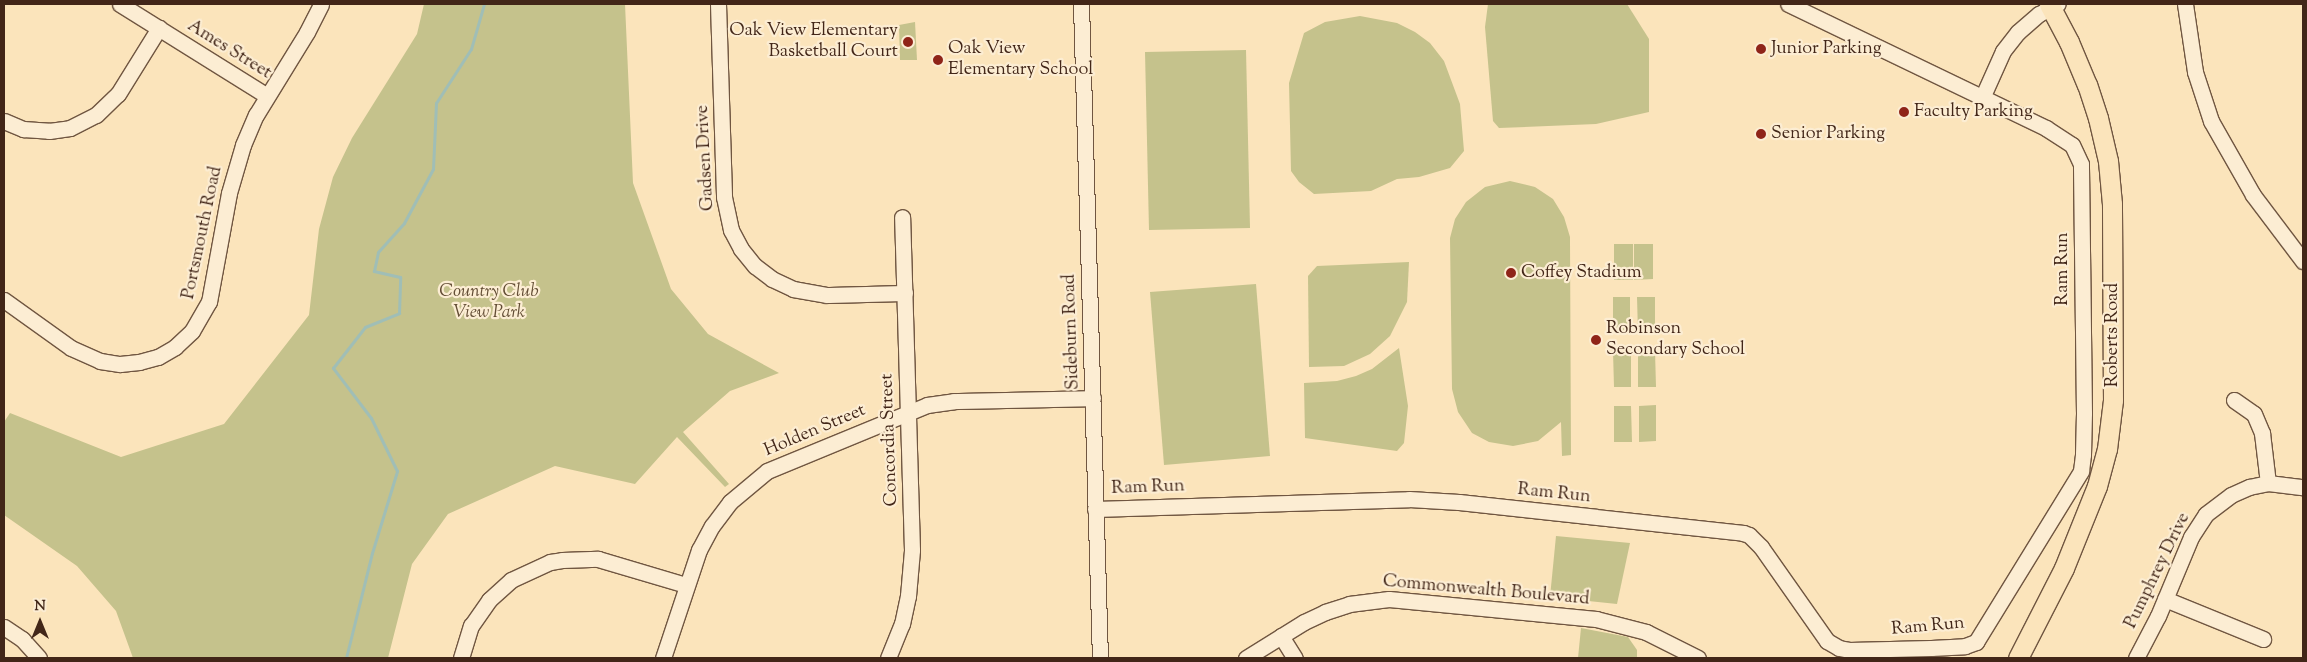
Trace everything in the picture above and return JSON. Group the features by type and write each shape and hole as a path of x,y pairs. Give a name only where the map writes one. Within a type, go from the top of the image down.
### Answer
{"main road":[{"name":"Roberts Road","path":"2018,658 2064,568 2097,486 2107,449 2113,400 2112,204 2108,161 2098,118 2087,85 2053,5"}],"street":[{"name":"Ames Street","path":"120,4 267,96"},
{"name":"Portsmouth Road","path":"4,300 71,348 100,361 120,364 139,362 158,357 176,347 192,331 209,302 234,174 243,145 267,96 307,32 321,4"},
{"name":"Gadsen Drive","path":"718,4 724,197 731,230 741,249 755,266 772,279 793,290 827,295 905,293"},
{"name":"Sideburn Road","path":"1081,4 1100,658"},
{"name":"Ram Run","path":"1095,509 1409,499 1459,502 1738,532 1749,535 1757,542 1827,641 1839,648 1849,650 1932,648 1970,644 1981,635 2077,480 2084,454 2081,164 2072,145 2066,140 1788,4"},
{"path":"2185,4 2195,72 2211,122 2252,195 2303,261"},
{"path":"1982,98 2003,51 2018,32 2053,5"},
{"path":"4,121 22,129 49,131 70,128 96,115 118,94 159,28"},
{"name":"Concordia Street","path":"888,658 902,624 912,573 902,218"},
{"name":"Holden Street","path":"663,658 699,550 712,526 730,502 751,482 785,462 927,405 954,401 1093,398"},
{"path":"2234,400 2254,414 2262,433 2268,483"},
{"name":"Pumphrey Drive","path":"2136,658 2165,599 2191,538 2206,514 2231,495 2268,483 2303,487"},
{"path":"461,658 472,626 489,600 511,580 550,562 598,559 686,585"},
{"name":"Commonwealth Boulevard","path":"1246,658 1311,618 1349,604 1372,600 1406,599 1605,621 1646,632 1698,658"},
{"path":"2165,599 2263,639"},
{"path":"4,627 22,639 39,658"},
{"path":"1281,636 1295,658"}],"green space":[{"name":"Country Club View Park","path":"424,4 625,4 633,183 671,289 708,334 779,373 730,391 683,432 729,484 725,487 677,437 635,484 555,466 448,514 412,564 388,658 133,658 116,611 77,566 4,515 4,422 10,413 121,457 224,424 309,315 319,229 333,177 352,138 417,34"},
{"path":"1488,4 1627,4 1649,39 1649,112 1596,124 1499,128 1493,121 1485,27"},
{"path":"1360,16 1397,23 1415,32 1430,43 1444,61 1460,104 1464,151 1450,168 1419,177 1397,179 1371,191 1314,194 1299,182 1291,171 1289,83 1304,33 1325,22"},
{"name":"Oak View Elementary Basketball Court","path":"915,22 917,60 900,60 899,25"},
{"path":"1246,50 1250,228 1149,230 1145,52"},
{"path":"1510,181 1535,187 1553,199 1564,217 1570,237 1571,455 1562,456 1561,422 1538,441 1513,446 1489,442 1472,433 1458,412 1452,389 1450,238 1455,219 1466,202 1485,187"},
{"path":"1614,244 1633,244 1633,280 1614,280"},
{"path":"1634,244 1653,244 1653,279 1634,280"},
{"path":"1409,262 1407,302 1390,336 1370,354 1344,366 1309,367 1308,276 1317,266"},
{"path":"1256,284 1270,456 1164,465 1150,292"},
{"path":"1613,297 1630,297 1630,333 1613,333"},
{"path":"1637,297 1655,297 1655,333 1638,333"},
{"path":"1399,348 1408,406 1404,443 1397,451 1305,438 1304,383 1337,381 1356,376 1372,369"},
{"path":"1613,351 1631,351 1631,387 1614,387"},
{"path":"1638,351 1655,351 1656,387 1638,387"},
{"path":"1656,405 1656,441 1639,442 1639,406"},
{"path":"1614,406 1631,406 1632,442 1614,442"},
{"path":"1556,536 1630,543 1617,604 1550,597"},
{"path":"1581,628 1628,637 1637,650 1637,658 1578,658"}],"waterway":[{"path":"346,658 372,553 397,471 371,418 333,368 365,327 399,313 400,277 374,271 378,252 404,223 433,169 436,103 471,49 484,4"}],"place":[{"name":"Oak View Elementary Basketball Court","path":"908,42"},
{"name":"Junior Parking","path":"1761,49"},
{"name":"Oak View Elementary School","path":"938,60"},
{"name":"Faculty Parking","path":"1904,112"},
{"name":"Senior Parking","path":"1761,134"},
{"name":"Coffey Stadium","path":"1511,273"},
{"name":"Robinson Secondary School","path":"1596,340"}]}
